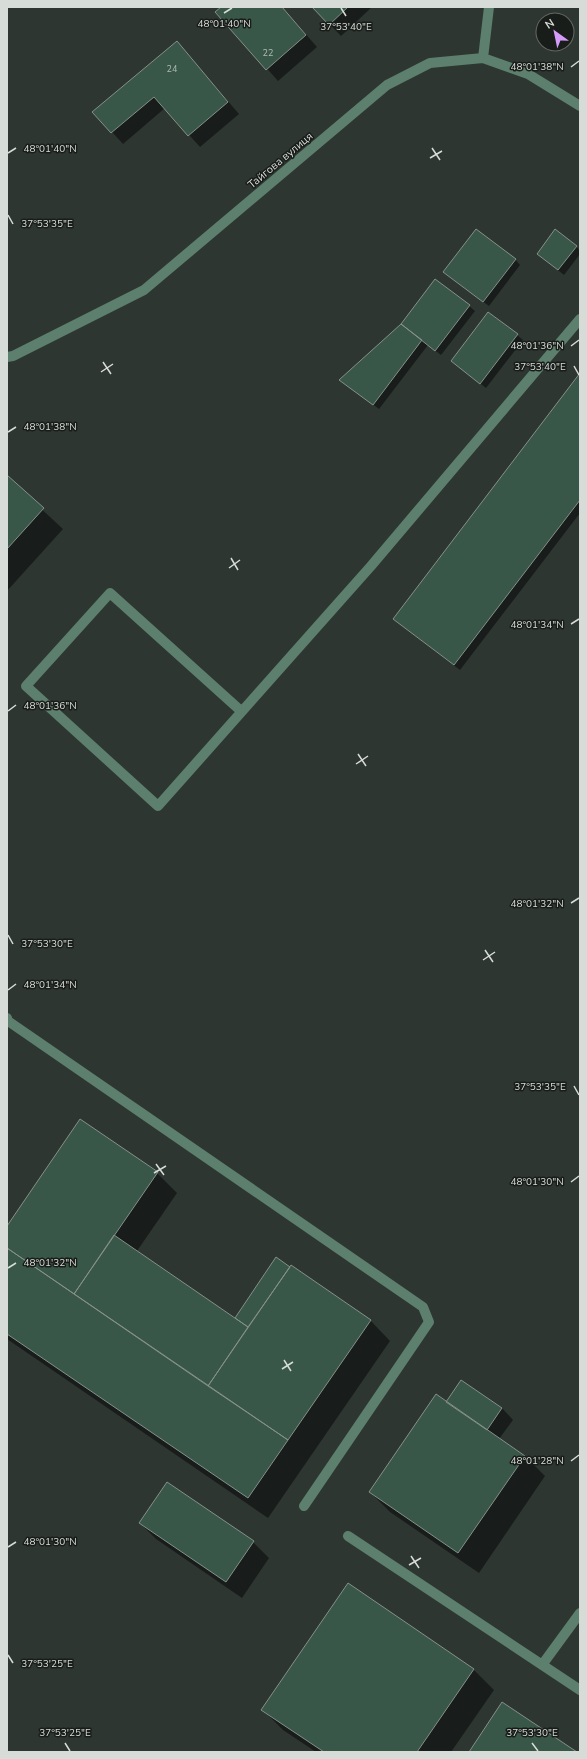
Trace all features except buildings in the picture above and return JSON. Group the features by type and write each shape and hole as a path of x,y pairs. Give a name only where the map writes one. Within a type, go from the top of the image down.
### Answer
{"street":[{"path":"483,58 489,7"},
{"name":"Тайгова вулиця","path":"7,357 13,356 144,290 387,85 430,64 483,58 528,74 580,106"},
{"path":"241,711 110,593 26,686 158,806 371,566 580,319"},
{"path":"7,1018 8,1021 423,1307 429,1322 304,1506"},
{"path":"348,1536 580,1690"},
{"path":"542,1665 580,1613"}]}
